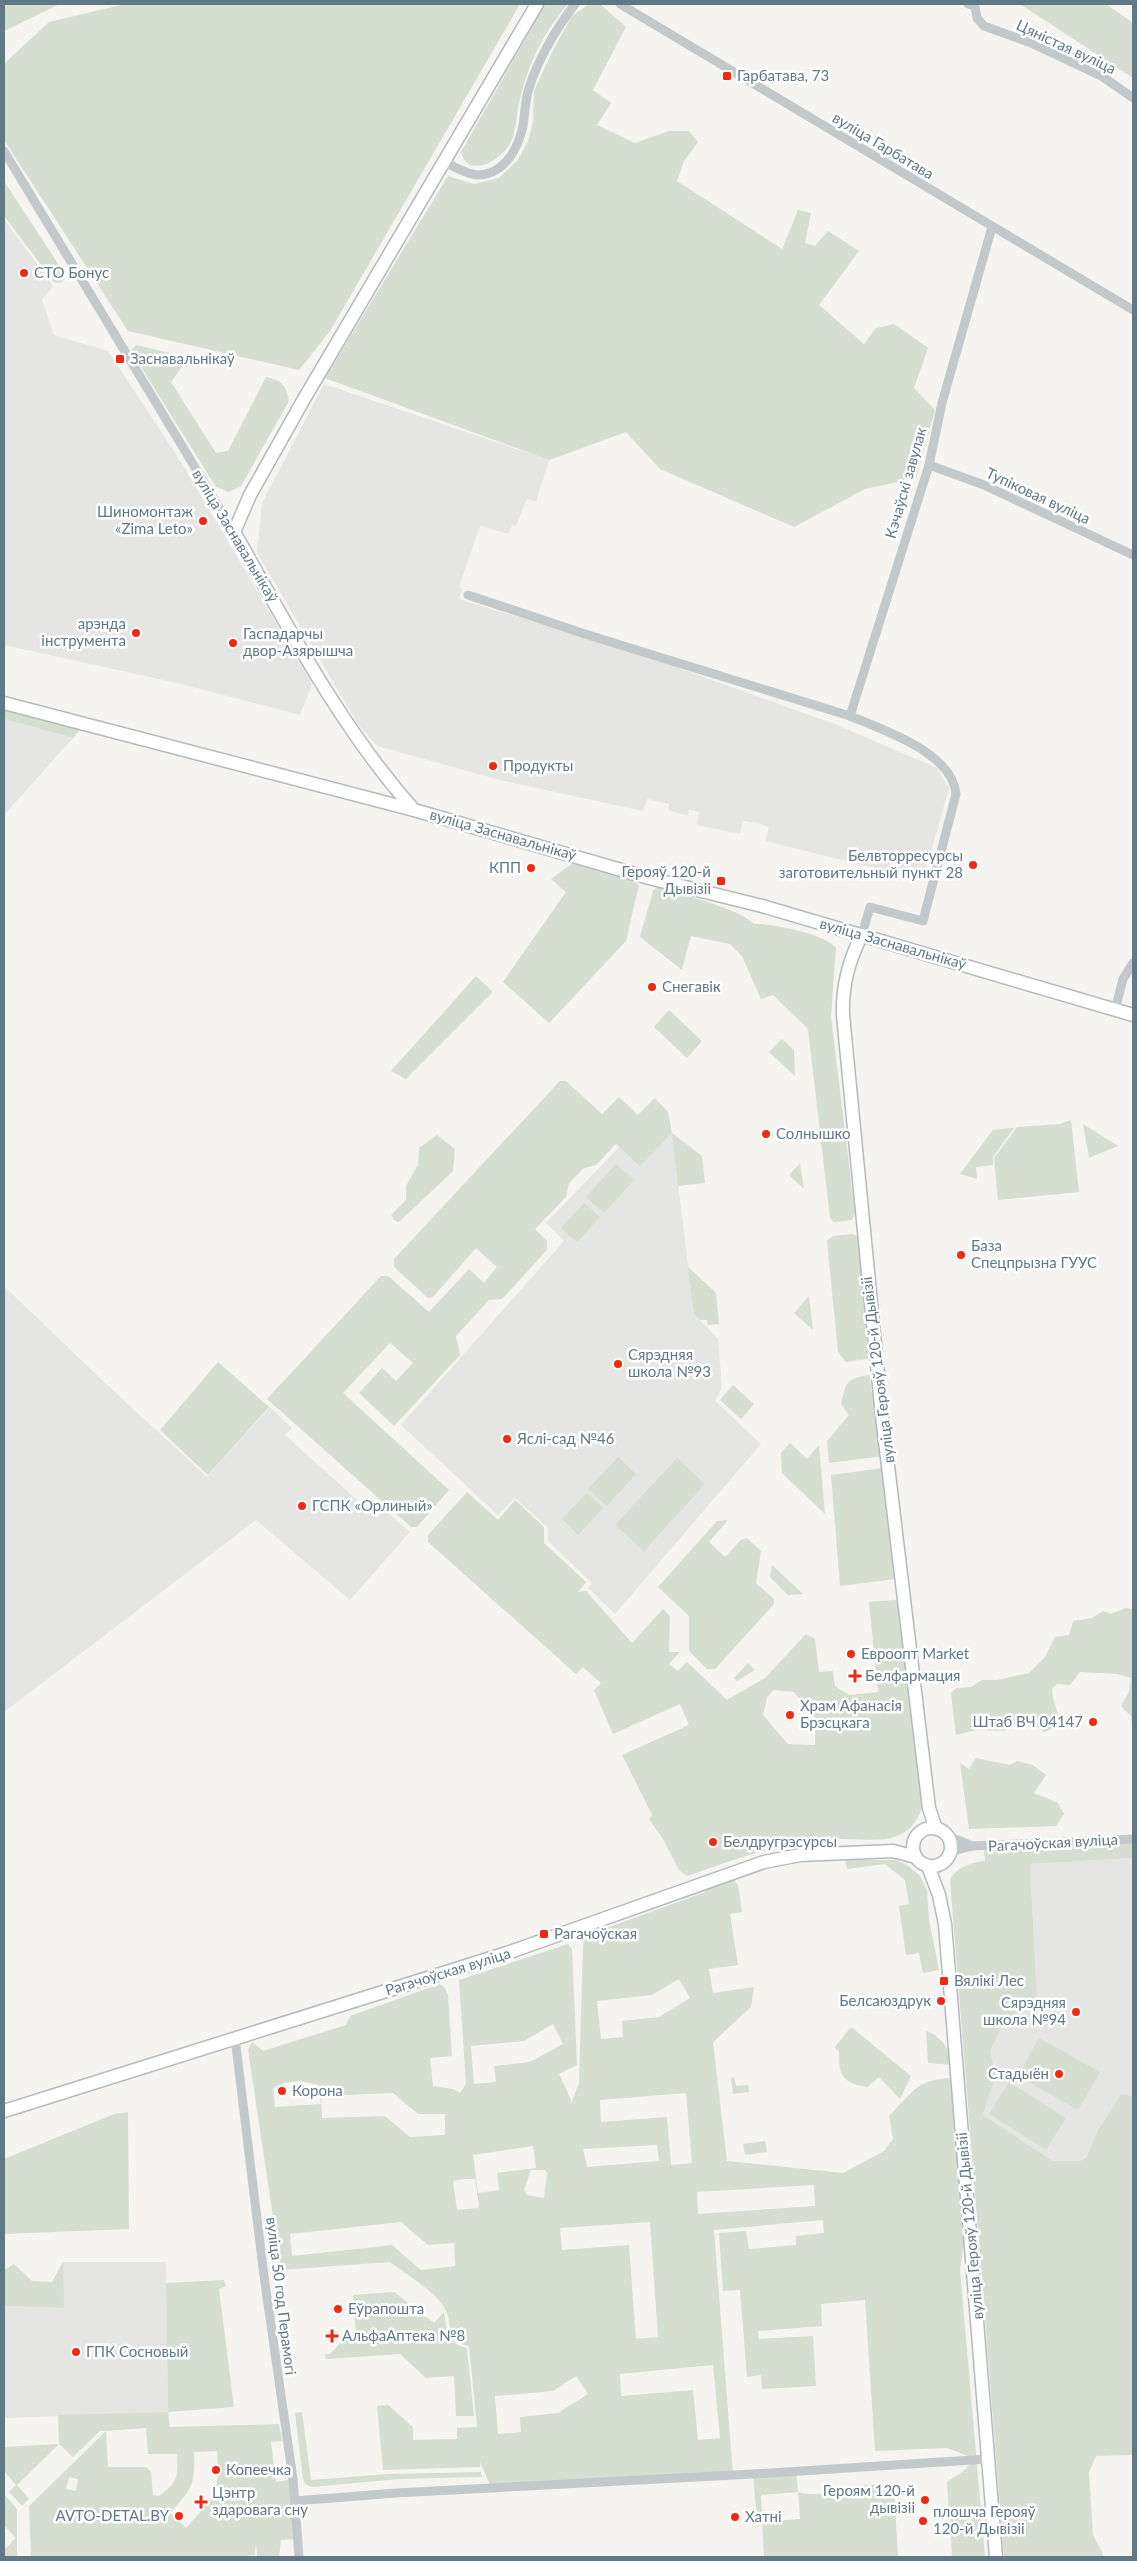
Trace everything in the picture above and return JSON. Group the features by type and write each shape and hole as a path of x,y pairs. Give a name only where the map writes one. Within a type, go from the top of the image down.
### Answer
{"street":[{"path":"234,532 250,495 304,399 537,4"},
{"path":"445,162 476,175 495,172 511,156 522,127 528,89 539,62 550,39 575,4"},
{"name":"вуліца Гарбатава","path":"620,4 1133,310"},
{"name":"Цяністая вуліца","path":"968,4 975,6 977,18 984,26 1031,43 1103,77 1133,98"},
{"name":"вуліца Заснавальнікаў","path":"4,152 234,532 333,703 384,776 414,810 649,878 762,906 1133,1015"},
{"name":"Кэчаўскі завулак","path":"850,716 929,465 942,403 992,227"},
{"name":"Тупіковая вуліца","path":"929,465 984,485 1133,555"},
{"name":"вуліца Заснавальнікаў","path":"468,595 585,634 850,716 889,733 941,763 955,783 956,794 923,921 870,907 862,935"},
{"path":"4,703 414,810"},
{"name":"вуліца Герояў 120-й Дывізіі","path":"862,935 850,962 842,1001 882,1416 930,1808 925,1832"},
{"path":"1115,1010 1123,979 1133,963"},
{"path":"925,1832 948,1836 950,1852 935,1865 916,1857 913,1844 925,1832"},
{"name":"Рагачоўская вуліца","path":"894,1850 925,1832"},
{"name":"Рагачоўская вуліца","path":"948,1836 972,1846"},
{"name":"Рагачоўская вуліца","path":"950,1852 972,1846 1133,1839"},
{"name":"Рагачоўская вуліца","path":"4,2111 530,1945 764,1862 800,1855 894,1850 916,1857"},
{"name":"вуліца Герояў 120-й Дывізіі","path":"935,1865 945,1924 950,1980 996,2557"},
{"name":"вуліца 50 год Перамогі","path":"235,2038 295,2501 299,2557"},
{"path":"295,2501 405,2492 753,2474 988,2459"}],"shaded area":[{"path":"4,4 60,4 4,31"},
{"path":"125,4 520,4 330,331 299,370 128,331 4,140 4,64 49,22"},
{"path":"545,4 568,4 544,37 532,61 523,86 510,144 492,161 477,166 470,165 461,152"},
{"path":"589,4 600,4 626,27 593,90 611,103 597,125 635,143 669,131 689,131 698,142 684,161 677,181 782,249 798,210 811,213 805,243 815,246 828,231 859,251 819,305 864,344 876,328 894,324 928,348 914,388 935,410 916,478 865,489 794,527 660,469 626,432 549,460 325,378 448,176 474,184 499,178 518,160 528,141 533,121 534,91 553,50 572,16"},
{"path":"1020,4 1106,4 1133,23 1133,78"},
{"path":"4,181 66,276 62,282 55,283 4,216"},
{"path":"4,219 53,286 42,300 54,335 108,351 181,462 312,684 300,715 177,683 4,645"},
{"path":"136,345 203,361 202,365 186,367 183,365 171,382 216,453 228,451 266,377 280,382 285,387 289,401 241,486 229,492 216,487 131,351"},
{"path":"324,384 549,460 536,502 527,499 516,526 512,525 509,534 480,526 459,587 462,589 459,599 654,659 837,725 937,768 949,788 923,880 765,841 769,827 757,823 743,821 740,834 697,825 699,812 689,810 688,816 668,810 669,804 647,799 643,811 500,780 377,746 358,724 257,553 262,503"},
{"path":"4,703 84,725 73,738 4,719"},
{"path":"4,719 73,738 4,815"},
{"path":"574,862 635,880 639,885 626,941 549,1023 503,982 566,892 551,879"},
{"path":"657,887 723,907 747,918 754,924 785,927 810,934 821,938 836,948 831,1017 855,1214 852,1220 834,1222 830,1218 808,1029 773,995 761,999 742,956 730,944 691,936 682,970 640,937 653,891"},
{"path":"476,976 493,992 406,1079 391,1071"},
{"path":"669,1010 702,1041 687,1058 654,1027"},
{"path":"782,1039 794,1050 795,1076 769,1052"},
{"path":"560,1081 566,1081 602,1114 619,1097 638,1115 655,1098 668,1112 672,1133 640,1166 616,1144 596,1165 584,1168 569,1183 566,1197 535,1229 547,1241 547,1250 502,1299 489,1300 456,1336 460,1355 394,1426 359,1393 382,1368 396,1381 413,1363 390,1343 343,1393 449,1490 417,1527 411,1527 267,1399 381,1276 388,1276 429,1312 469,1269 484,1283 497,1267 476,1248 433,1297 428,1298 394,1267 394,1259"},
{"name":"Сярэдняя школа №93","path":"651,1114 672,1133 694,1314 718,1339 722,1388 715,1401 761,1444 615,1614 588,1588 592,1583 548,1541 548,1528 515,1498 498,1515 401,1425 564,1241 546,1223"},
{"path":"1071,1120 1079,1192 998,1200 994,1158 1017,1127 1060,1124"},
{"path":"1083,1124 1118,1146 1089,1158"},
{"path":"1014,1128 993,1157 993,1165 976,1167 977,1179 960,1174 993,1130"},
{"path":"672,1133 702,1156 705,1183 678,1186"},
{"path":"437,1135 455,1149 453,1171 399,1222 394,1220 391,1215 406,1200 406,1186 418,1165 419,1148"},
{"path":"800,1163 804,1189 789,1175"},
{"path":"616,1164 634,1180 604,1213 586,1197"},
{"path":"584,1203 600,1217 577,1242 561,1228"},
{"path":"853,1234 859,1238 873,1353 867,1359 846,1362 838,1352 827,1241 833,1236"},
{"path":"688,1267 716,1293 719,1324 708,1325 707,1320 700,1320 694,1314"},
{"path":"4,1286 207,1477 270,1407 292,1428 285,1435 377,1518 385,1510 410,1532 350,1600 256,1520 4,1712"},
{"path":"809,1296 813,1330 794,1313"},
{"path":"218,1362 269,1407 208,1475 160,1430"},
{"path":"869,1375 883,1456 829,1463 827,1441 849,1415 841,1404 846,1386 855,1378"},
{"path":"733,1385 754,1404 741,1419 720,1400"},
{"path":"790,1443 807,1459 819,1445 825,1514 782,1473 781,1453"},
{"path":"618,1457 636,1474 607,1506 588,1489"},
{"path":"677,1458 705,1484 644,1551 615,1525"},
{"path":"883,1468 896,1579 840,1586 831,1475"},
{"path":"467,1492 498,1520 515,1500 544,1527 544,1543 586,1582 578,1592 586,1591 632,1643 663,1609 670,1616 669,1652 680,1652 669,1664 678,1671 687,1662 727,1700 765,1678 806,1634 815,1639 819,1672 833,1671 835,1686 849,1695 878,1692 869,1602 905,1599 922,1808 917,1819 907,1831 891,1838 877,1840 823,1839 805,1841 754,1854 687,1876 679,1870 663,1839 649,1819 652,1815 622,1755 689,1725 680,1704 613,1734 594,1690 601,1683 583,1667 576,1674 428,1542 428,1535","holes":["774,1690 794,1692 815,1718 815,1745 788,1744 763,1715 767,1697"]},
{"path":"587,1493 603,1508 578,1535 562,1519"},
{"path":"728,1520 709,1542 725,1557 741,1540 747,1538 761,1551 756,1583 774,1599 774,1604 715,1669 707,1669 689,1651 689,1616 658,1587 717,1521"},
{"path":"772,1565 803,1594 788,1595 770,1577"},
{"path":"1126,1608 1133,1609 1133,1731 1131,1716 1121,1706 1129,1692 1131,1678 1117,1674 1080,1672 1070,1685 1057,1684 1052,1689 1063,1728 1054,1728 1044,1732 1026,1717 1004,1731 977,1730 956,1735 951,1693 957,1688 971,1687 982,1680 997,1680 1029,1673 1045,1657 1055,1637 1069,1635 1073,1621 1092,1618 1103,1611 1110,1614"},
{"path":"748,1663 755,1670 737,1681 734,1678"},
{"path":"976,1758 1010,1765 1017,1761 1033,1765 1046,1775 1034,1793 1058,1803 1064,1814 1056,1826 969,1829 960,1763 969,1769"},
{"path":"1133,1839 1133,1858 1030,1864 1037,1996 1001,2028 990,2051 996,2075 983,2115 1053,2161 1080,2161 1086,2158 1097,2132 1121,2094 1133,2096 1133,2455 1096,2456 1089,2472 1093,2535 1103,2557 1004,2557 950,1880 956,1872 970,1864 985,1861 984,1847"},
{"name":"Сярэдняя школа №94","path":"1133,1858 1133,2096 1121,2094 1097,2132 1084,2162 1053,2161 983,2115 996,2075 990,2051 1001,2028 1037,1996 1030,1864"},
{"path":"845,1860 895,1860 907,1865 920,1876 927,1890 929,1920 939,1970 923,1973 919,1953 906,1955 899,1906 909,1904 905,1880 885,1864 847,1869"},
{"path":"733,1878 738,1885 742,1912 730,1914 738,1965 709,1969 713,1993 754,1987 751,2007 713,2042 727,2161 843,2173 884,2151 893,2139 889,2116 909,2094 929,2082 950,2078 966,2229 960,2269 985,2557 952,2557 947,2482 976,2459 947,2448 875,2451 865,2300 821,2304 822,2326 758,2331 759,2339 813,2336 816,2386 762,2389 761,2375 747,2377 740,2290 723,2291 719,2233 746,2231 749,2249 796,2245 796,2236 824,2233 823,2220 714,2230 733,2475 491,2487 480,2462 480,2467 383,2470 377,2406 388,2405 413,2427 413,2440 457,2439 457,2428 477,2427 469,2346 461,2344 452,2336 447,2313 439,2301 427,2289 390,2262 281,2270 248,2050 252,2042 263,2051 346,2025 350,2016 440,1984 445,1988 448,1995 452,2056 430,2058 433,2086 453,2089 460,2093 466,2084 459,1980 568,1944 572,1949 577,2065 559,2074 571,2100 570,2106 579,2083 584,1940 590,1934 705,1892 704,1888","holes":["679,1979 690,1998 659,2017 622,2021 623,2037 601,2039 597,2001 652,1995","553,2024 563,2044 530,2062 494,2066 496,2082 474,2084 471,2046 524,2041","299,2081 319,2085 321,2104 275,2107 273,2088 284,2083","393,2093 418,2114 445,2114 445,2135 410,2137 385,2116 322,2118 321,2096","686,2093 692,2163 671,2165 667,2117 601,2122 600,2100","657,2145 659,2161 587,2167 583,2149","533,2146 536,2168 497,2173 499,2190 478,2193 473,2155","531,2170 545,2170 547,2173 544,2198 527,2195 524,2190","475,2179 478,2208 457,2210 453,2181","814,2185 815,2206 698,2214 697,2192","401,2222 428,2245 454,2243 455,2266 421,2270 392,2245 292,2256 290,2234","650,2222 658,2337 636,2339 629,2245 562,2250 560,2228","713,2365 720,2438 698,2440 693,2390 621,2396 620,2374","576,2376 588,2394 558,2413 520,2417 521,2432 498,2434 495,2396 553,2391"]},
{"path":"851,2027 911,2076 900,2099 879,2077 867,2087 853,2083 841,2073 839,2052 835,2047"},
{"path":"926,2031 941,2040 953,2065 928,2063"},
{"name":"Стадыён","path":"1039,2038 1100,2072 1078,2110 1018,2076"},
{"path":"734,2077 736,2086 748,2085 749,2092 733,2094 731,2078"},
{"path":"1009,2082 1066,2118 1046,2150 989,2114"},
{"path":"128,2112 129,2229 4,2234 4,2159 114,2114"},
{"path":"765,2141 767,2152 745,2155 743,2144"},
{"path":"63,2262 166,2262 168,2412 7,2418 4,2416 4,2306 63,2308"},
{"path":"63,2262 64,2308 4,2306 4,2270 14,2264 32,2281 52,2282"},
{"path":"224,2280 226,2286 219,2289 234,2407 168,2412 166,2283"},
{"path":"394,2292 434,2323 444,2312 449,2335 452,2340 456,2344 467,2348 474,2416 456,2416 454,2376 426,2378 400,2354 326,2359 325,2354 330,2354 347,2336 356,2335 353,2295"},
{"path":"168,2412 170,2427 279,2424 282,2441 271,2442 276,2482 293,2479 298,2539 281,2540 279,2557 257,2557 256,2542 255,2555 246,2556 31,2557 29,2506 106,2431 100,2431 73,2457 59,2444 58,2415","holes":["146,2428 148,2454 177,2454 176,2478 170,2487 159,2496 153,2495 151,2472 146,2467 108,2467 106,2431","217,2451 218,2477 213,2494 204,2509 186,2528 170,2513 191,2486 194,2473 194,2452","69,2477 78,2479 76,2491 66,2489"]},
{"path":"302,2412 311,2480 388,2474 481,2472 482,2477 399,2479 312,2487 305,2484 303,2478 295,2413"},
{"path":"59,2444 17,2485 29,2499 22,2506 9,2492 16,2485 4,2471 4,2447"},
{"path":"796,2470 798,2492 761,2495 762,2512 756,2512 753,2474"},
{"path":"894,2485 898,2557 764,2557 762,2522 800,2519 798,2492 818,2494 855,2486"},
{"path":"4,2494 17,2509 17,2557 4,2557 4,2550 16,2538 4,2525"}],"place":[{"name":"Гарбатава, 73","path":"727,76"},
{"name":"СТО Бонус","path":"24,273"},
{"name":"Заснавальнікаў","path":"120,359"},
{"name":"Шиномонтаж «Zima Leto»","path":"203,521"},
{"name":"арэнда інструмента","path":"136,633"},
{"name":"Гаспадарчы двор-Азярышча","path":"233,643"},
{"name":"Продукты","path":"493,766"},
{"name":"Белвторресурсы заготовительный пункт 28","path":"973,865"},
{"name":"КПП","path":"531,868"},
{"name":"Герояў 120-й Дывізіі","path":"721,881"},
{"name":"Снегавік","path":"652,987"},
{"name":"Солнышко","path":"766,1134"},
{"name":"База Спецпрызна ГУУС","path":"961,1255"},
{"name":"Сярэдняя школа №93","path":"618,1364"},
{"name":"Яслі-сад №46","path":"507,1439"},
{"name":"ГСПК «Орлиный»","path":"302,1506"},
{"name":"Евроопт Market","path":"851,1654"},
{"name":"Белфармация","path":"855,1676"},
{"name":"Храм Афанасія Брэсцкага","path":"790,1715"},
{"name":"Штаб ВЧ 04147","path":"1093,1722"},
{"name":"Белдругрэсурсы","path":"713,1842"},
{"name":"Рагачоўская","path":"544,1934"},
{"name":"Вялікі Лес","path":"944,1981"},
{"name":"Белсаюздрук","path":"941,2001"},
{"name":"Сярэдняя школа №94","path":"1076,2012"},
{"name":"Стадыён","path":"1059,2074"},
{"name":"Корона","path":"282,2091"},
{"name":"Еўрапошта","path":"338,2309"},
{"name":"АльфаАптека №8","path":"332,2336"},
{"name":"ГПК Сосновый","path":"76,2352"},
{"name":"Копеечка","path":"216,2470"},
{"name":"Героям 120-й дывізіі","path":"925,2500"},
{"name":"Цэнтр здаровага сну","path":"201,2502"},
{"name":"AVTO-DETAL.BY","path":"179,2516"},
{"name":"Хатні","path":"735,2517"},
{"name":"плошча Герояў 120-й Дывізіі","path":"923,2521"}]}
